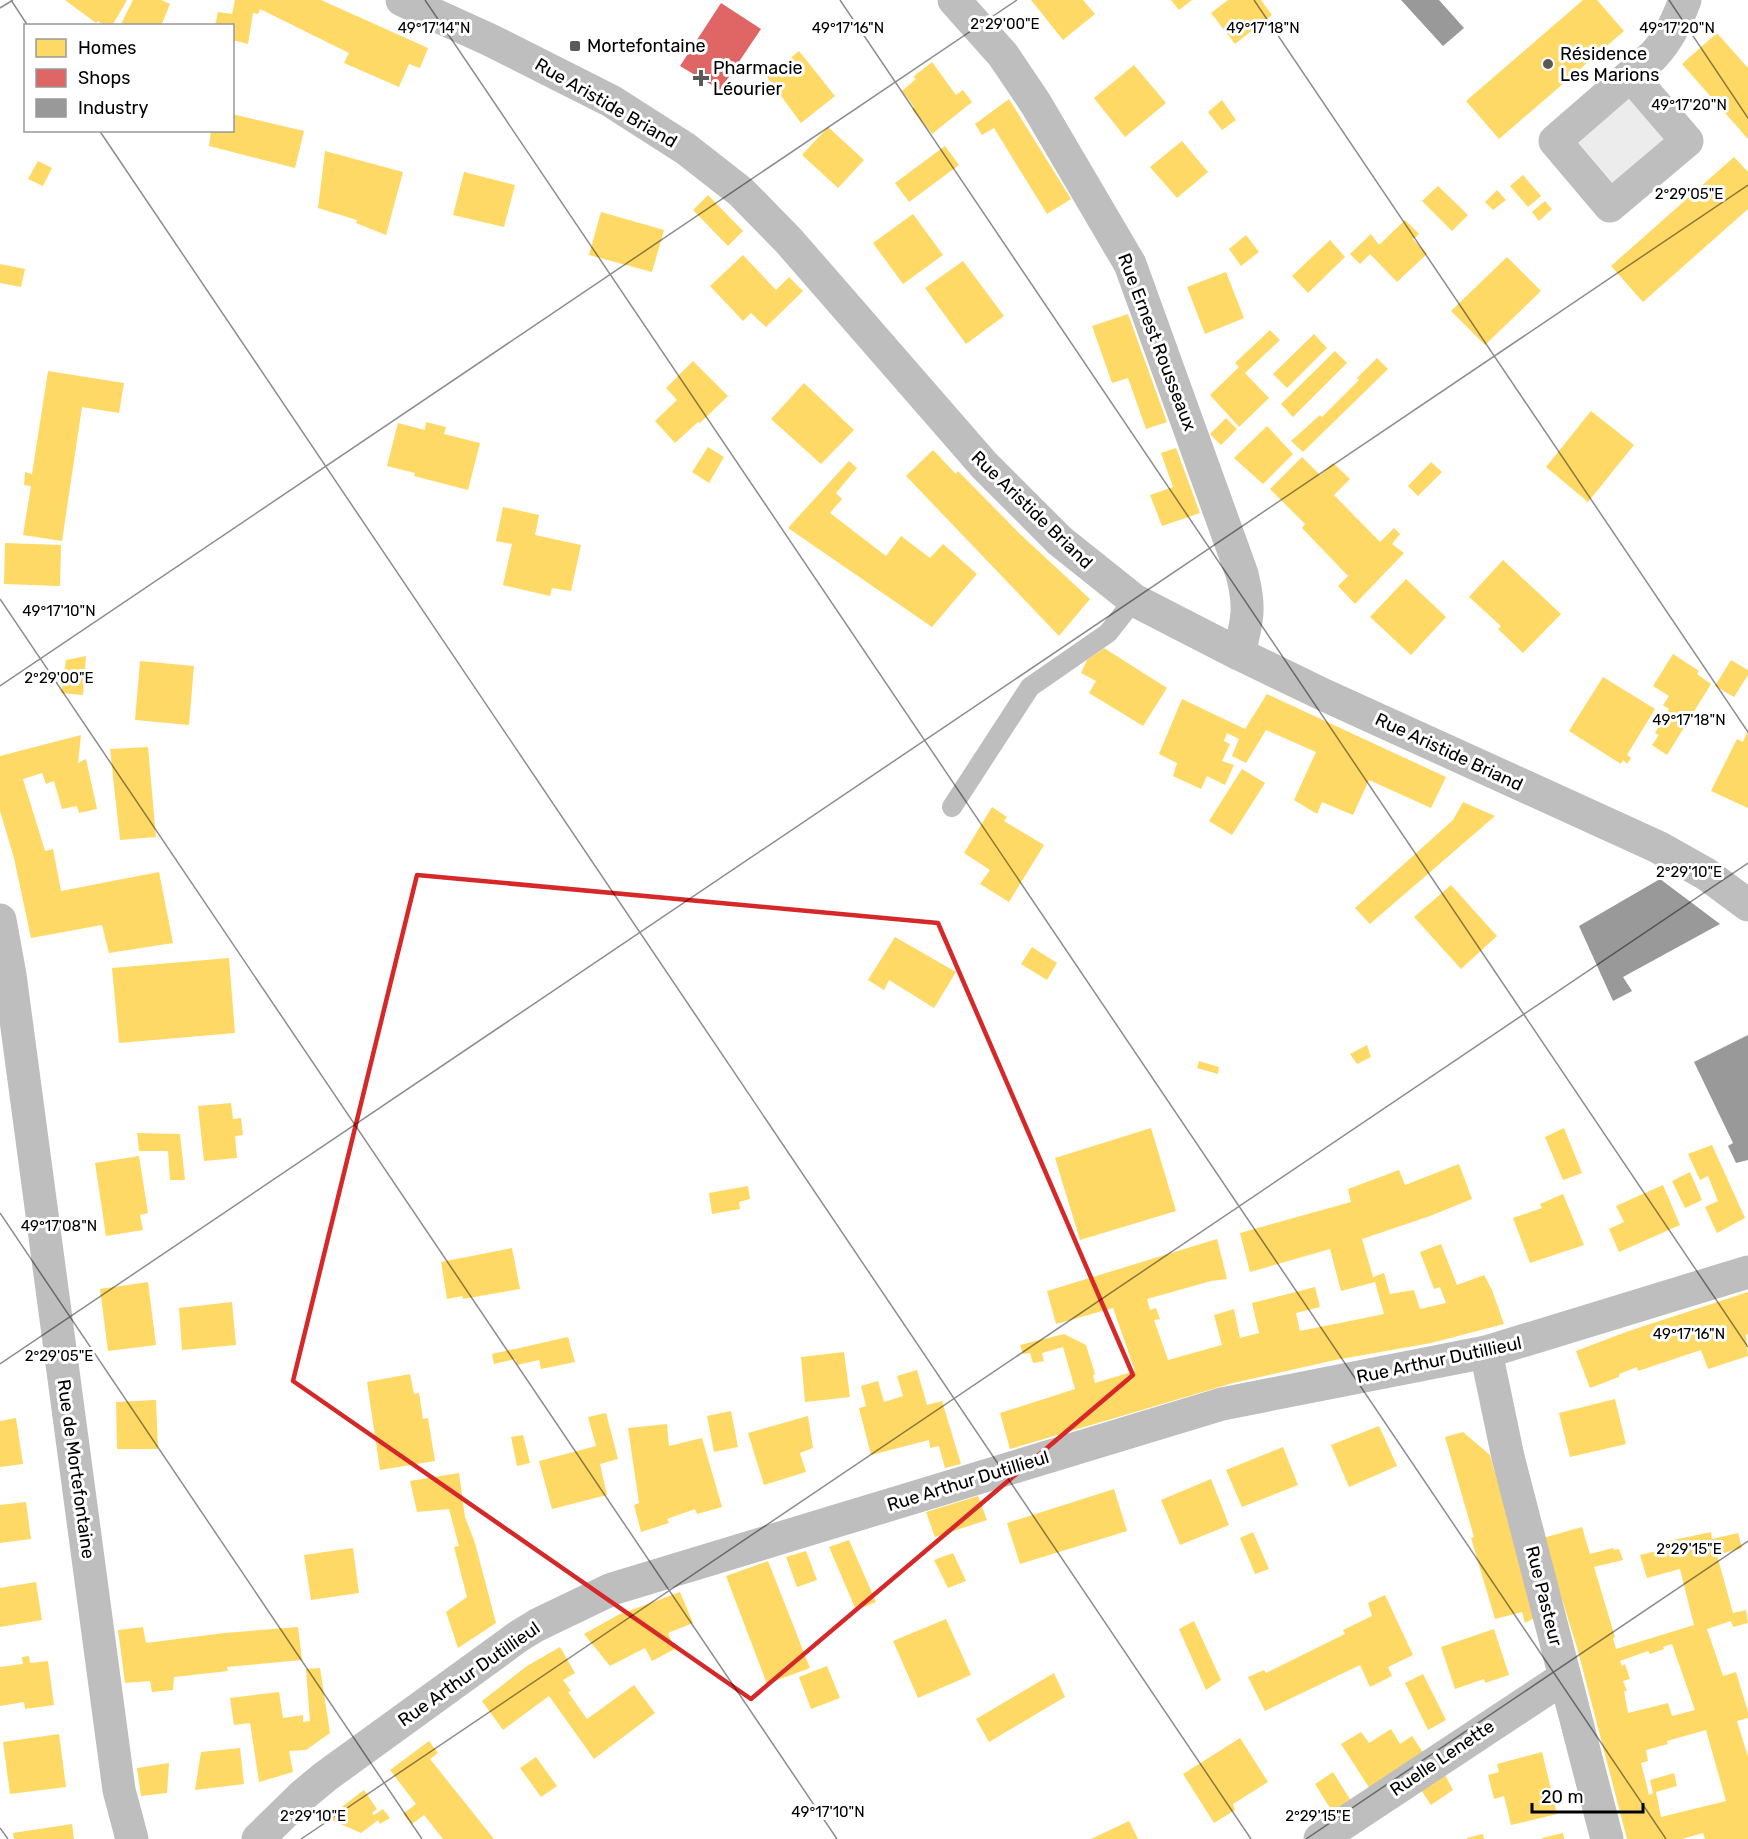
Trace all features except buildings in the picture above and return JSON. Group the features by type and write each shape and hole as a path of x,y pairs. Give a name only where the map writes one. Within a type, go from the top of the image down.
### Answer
{"street":[{"name":"Rue Aristide Briand","path":"402,0 500,44 611,101 686,148 741,192 789,240 984,465 1060,542 1134,600 1239,654 1658,847 1706,874 1748,905"},
{"name":"Rue Ernest Rousseaux","path":"954,0 1003,55 1036,104 1130,264 1244,581 1249,603 1239,654"},
{"path":"1631,76 1665,43 1674,28 1685,0"},
{"name":"Rue de Mortefontaine","path":"0,920 12,986 119,1790 132,1839"},
{"name":"Rue Arthur Dutillieul","path":"258,1839 326,1776 495,1653 537,1625 612,1589 1222,1404 1486,1352 1748,1272"},
{"name":"Rue Pasteur","path":"1486,1352 1511,1467 1607,1839"},
{"name":"Ruelle Lenette","path":"1320,1839 1564,1677"}],"lane":[{"path":"952,807 1030,687 1108,633 1134,600"}],"highlighted area":[{"path":"417,875 938,923 1133,1375 751,1699 293,1381"}],"shaded area":[{"path":"1628,97 1668,143 1617,188 1577,141"}],"place":[{"name":"Mortefontaine","path":"575,46"},
{"name":"Résidence Les Marions","path":"1548,64"},
{"name":"Pharmacie Léourier","path":"701,78"}]}
